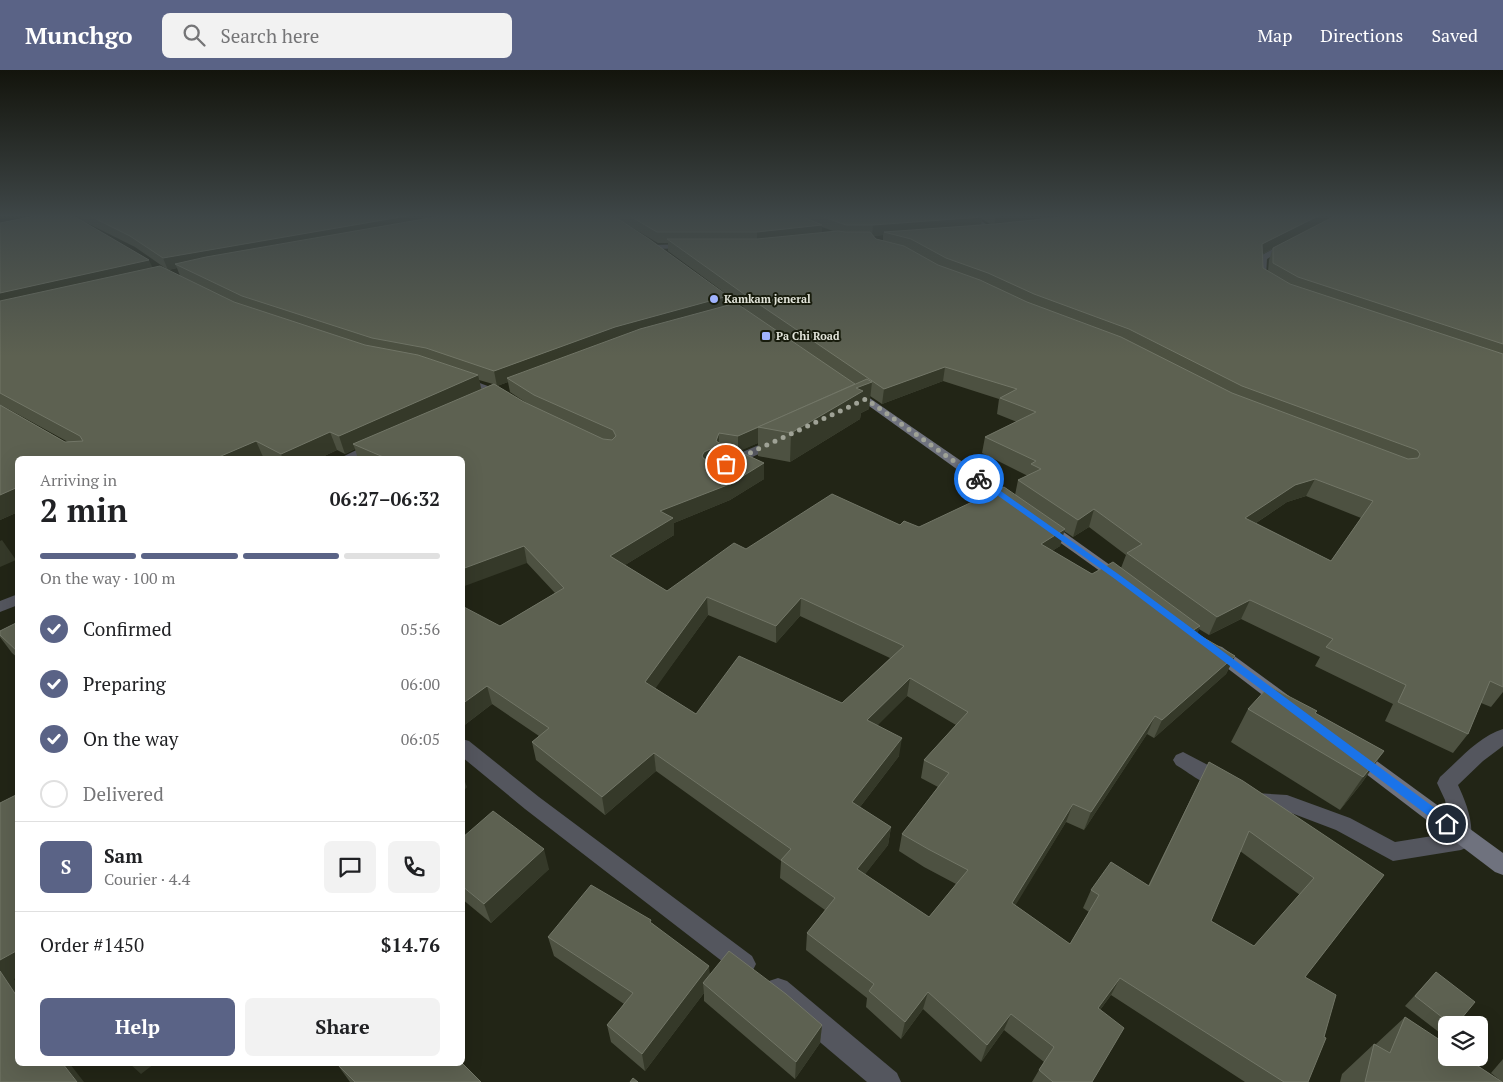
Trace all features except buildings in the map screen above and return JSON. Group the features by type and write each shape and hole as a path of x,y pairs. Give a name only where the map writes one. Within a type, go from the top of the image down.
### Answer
{"street":[{"path":"1263,262 1262,277 1276,285"},
{"path":"453,376 502,390 518,404"},
{"path":"843,382 862,401 1021,508"},
{"path":"480,400 502,390"},
{"path":"719,467 787,436"},
{"path":"351,456 390,439"},
{"path":"1037,520 1134,589"},
{"path":"0,606 15,600"},
{"path":"1204,642 1290,707"},
{"path":"1183,760 1258,802 1287,803 1343,824 1393,852 1461,841 1462,836 1455,800 1447,783 1476,756 1503,736"},
{"path":"465,748 540,809 795,1002 888,1082"},
{"path":"1345,748 1503,865"}],"way so far":[{"path":"726,464 866,399 979,479"}],"place":[{"name":"Kamkam jeneral","path":"714,299"},
{"name":"Pa Chi Road","path":"766,336"}],"route":[{"path":"979,479 1118,578 1447,824"}]}
